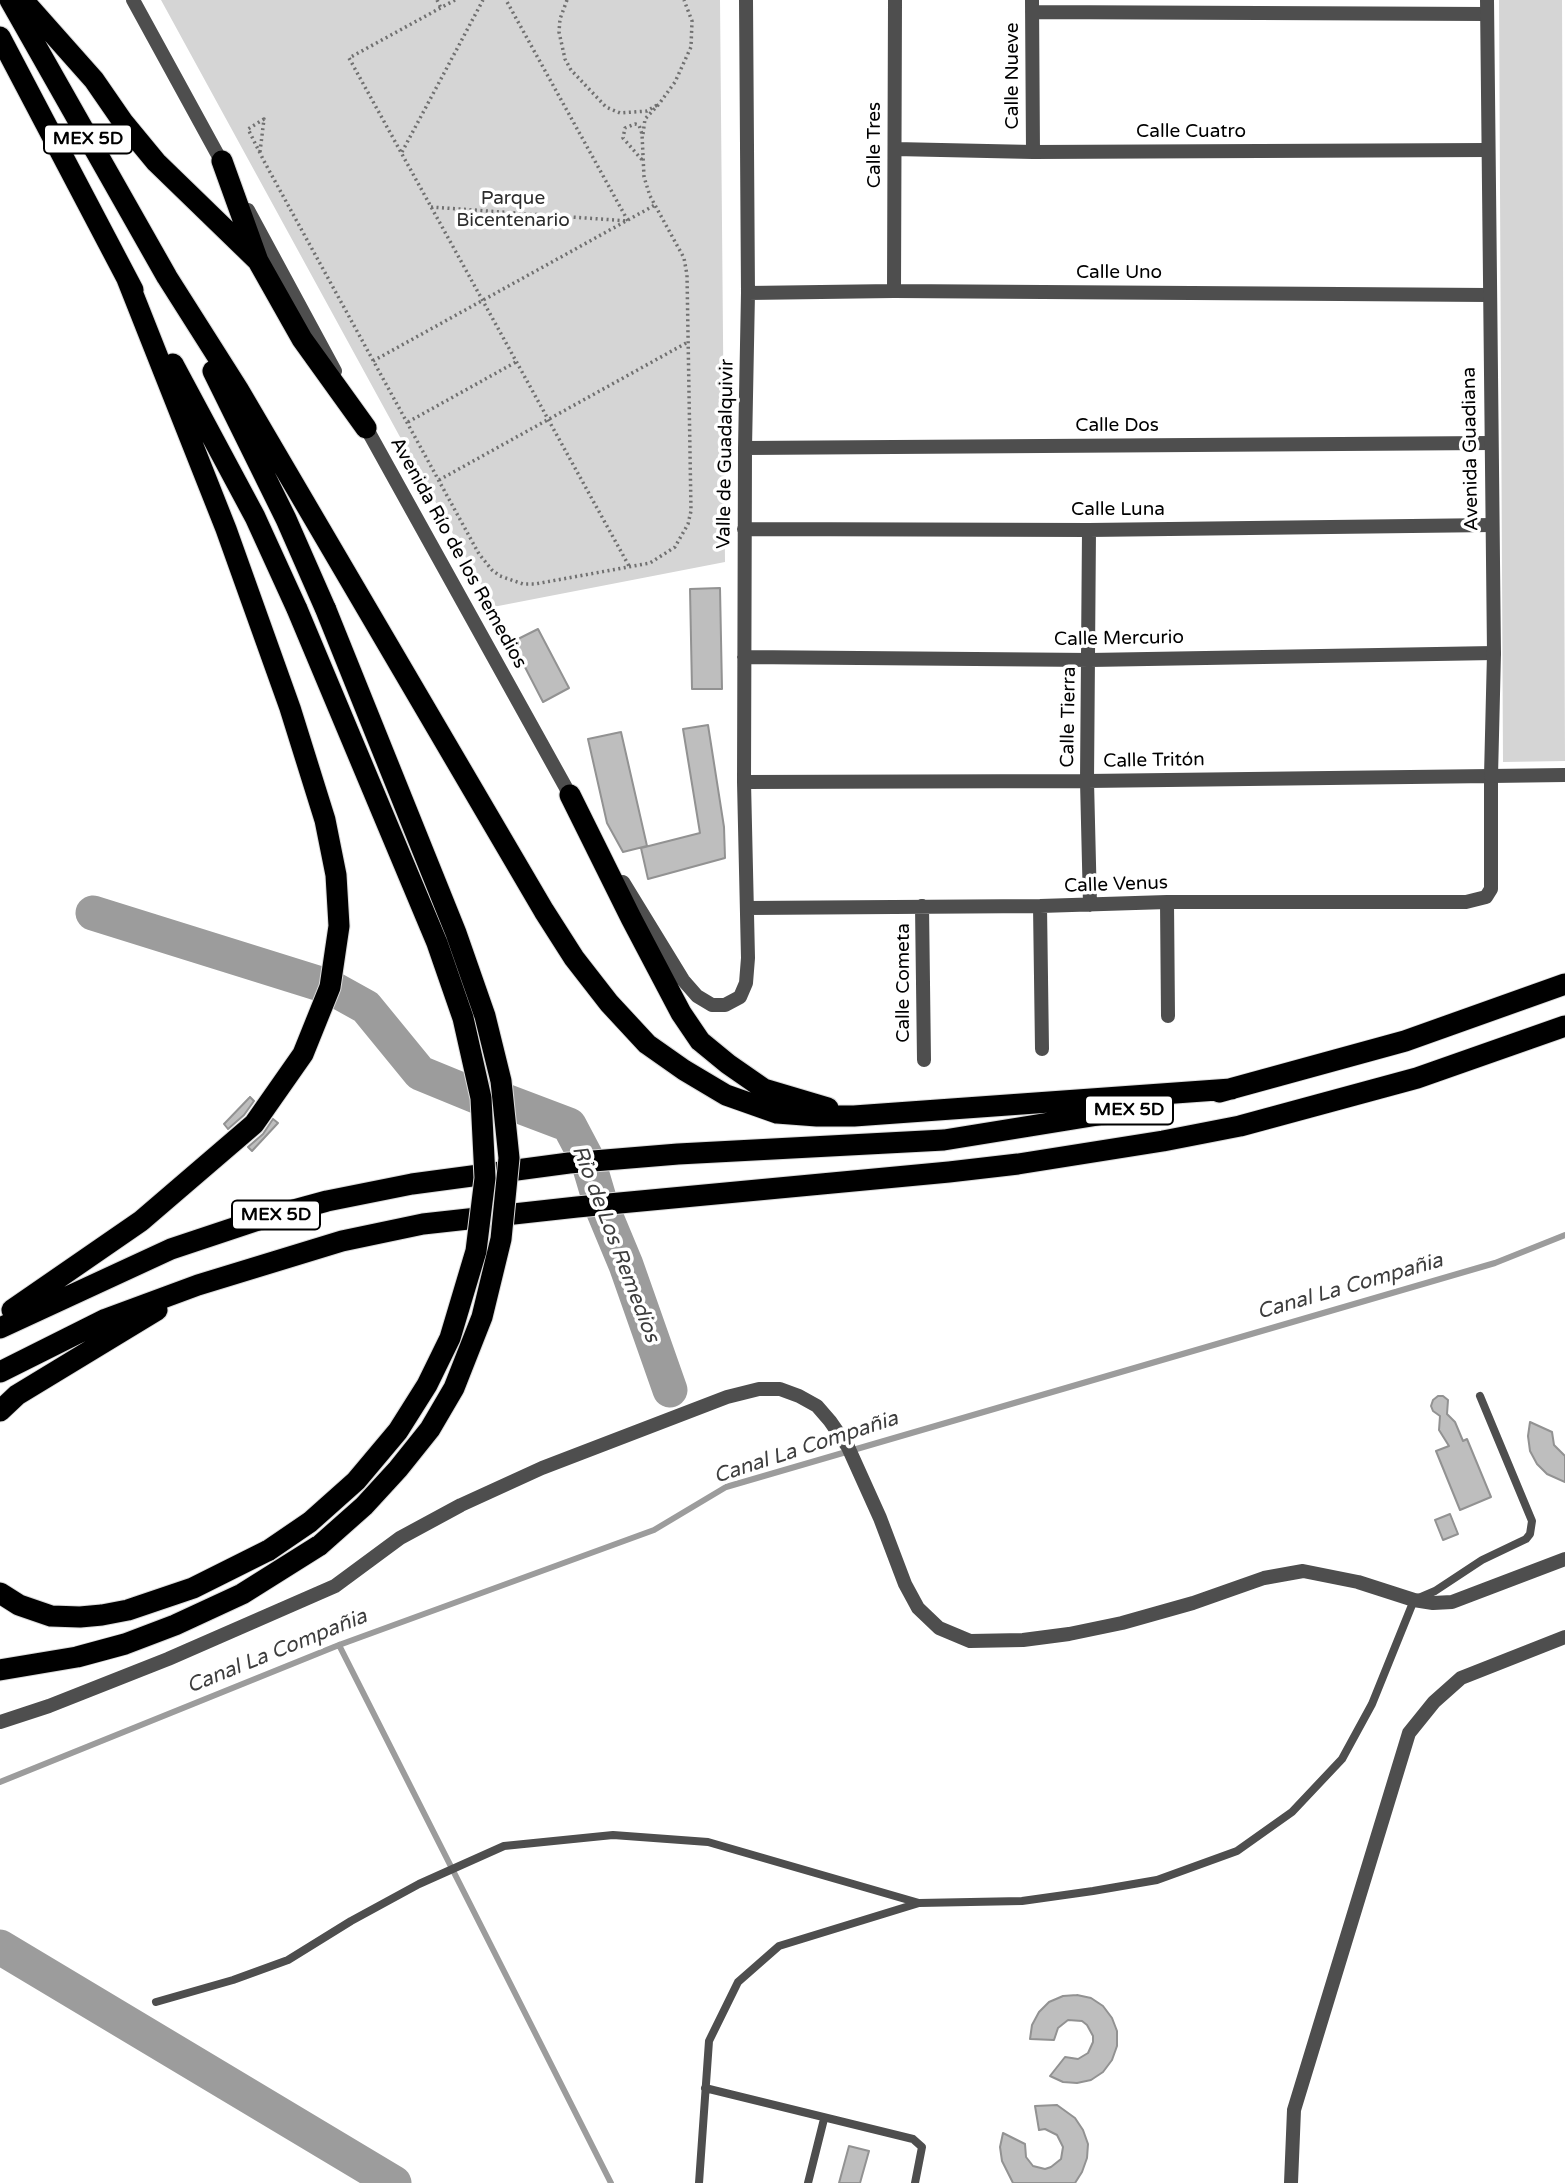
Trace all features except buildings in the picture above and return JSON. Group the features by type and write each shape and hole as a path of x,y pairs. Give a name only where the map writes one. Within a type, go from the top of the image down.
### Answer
{"highway":[{"name":"MEX 5D","path":"10,0 167,277"},
{"path":"23,0 94,80 156,162 258,261"},
{"name":"MEX 5D","path":"0,37 127,279"},
{"path":"222,161 258,261 302,339 366,428"},
{"path":"0,1670 77,1657 125,1644 175,1625 242,1594 320,1545 364,1506 430,1429 454,1388 482,1317 501,1239 509,1158 501,1082 485,1016 456,933 326,610 286,519 167,277"},
{"path":"167,277 238,389 544,911 574,958 608,1003 648,1044 726,1095 777,1113 854,1116 1231,1089"},
{"path":"0,1593 19,1605 51,1616 102,1615 138,1607 193,1588 269,1550 310,1522 356,1481 397,1431 428,1385 450,1338 476,1251 485,1178 481,1098 463,1018 437,943 297,609 255,517 127,279"},
{"path":"0,1318 141,1221 254,1124 303,1054 330,987 339,926 336,875 325,820 290,708 226,529 127,279"},
{"path":"570,794 681,1013 700,1041 764,1089 854,1116"},
{"name":"MEX 5D","path":"0,1328 171,1249 261,1219 327,1201 412,1184 569,1163 678,1154 944,1140 1115,1112 1231,1089 1405,1041 1565,984"},
{"name":"MEX 5D","path":"0,1372 106,1319 198,1285 342,1241 422,1224 949,1172 1163,1141 1240,1126 1417,1078 1565,1026"},
{"path":"0,1411 17,1395 198,1285"}],"street":[{"name":"Avenida Río de los Remedios","path":"133,0 366,428 570,794 683,980 697,996 712,1005 725,1005 740,997 746,983 747,908"},
{"name":"Valle de Guadalquivir","path":"746,0 748,293 744,782 747,908"},
{"name":"Calle Tres","path":"894,291 895,0"},
{"path":"1032,6 1487,7"},
{"name":"Calle Nueve","path":"1032,6 1033,152"},
{"name":"Avenida Guadiana","path":"1486,897 1491,881 1494,653 1487,7"},
{"name":"Calle Cuatro","path":"895,149 1033,152 1488,150"},
{"name":"Calle Uno","path":"748,293 894,291 1489,295"},
{"name":"Calle Dos","path":"745,448 1490,443"},
{"name":"Calle Luna","path":"744,529 1089,530 1492,525"},
{"name":"Calle Tierra","path":"1089,530 1087,781 1090,905"},
{"name":"Calle Mercurio","path":"744,657 1090,660 1494,653"},
{"name":"Calle Tritón","path":"744,782 1565,775"},
{"name":"Calle Venus","path":"747,908 1040,906 1167,902 1466,902 1486,897"},
{"path":"1167,902 1168,1016"},
{"name":"Calle Cometa","path":"922,906 924,1060"},
{"path":"1040,906 1042,1049"},
{"path":"0,1722 49,1706 168,1659 335,1586 400,1538 460,1505 542,1468 727,1397 759,1389 780,1389 817,1406 848,1447 880,1518 905,1584 918,1608 939,1628 970,1640 1023,1640 1069,1634 1122,1623 1193,1603 1264,1578 1303,1571 1358,1582 1433,1604 1452,1602 1565,1559"},
{"path":"1292,2183 1294,2110 1409,1733 1434,1702 1461,1678 1565,1637"}],"lane":[{"path":"699,2183 709,2041 738,1982 779,1946 919,1903 1022,1901 1157,1880 1237,1851 1292,1812 1342,1759 1372,1704 1414,1600 1435,1591 1482,1560 1526,1539 1530,1534 1532,1521 1480,1396"},
{"path":"156,2002 233,1980 288,1959 351,1921 444,1873 504,1846 613,1835 708,1842 919,1903"},
{"path":"705,2088 918,2142 922,2154 915,2183"},
{"path":"808,2183 824,2119"}],"path":[{"path":"437,0 441,8"},
{"path":"455,0 349,58 629,567"},
{"path":"401,153 483,0"},
{"path":"506,0 628,220"},
{"path":"567,0 560,19 559,32 565,59 571,70 606,107 620,113 647,111 659,104"},
{"path":"642,140 645,119 675,82 691,47 692,21 684,0"},
{"path":"260,152 264,119 248,129 260,152 373,361 485,563 500,576 511,581 535,584 650,562 667,553 683,536 688,524 691,511 687,275 684,258 655,205 644,177 642,140 639,125 635,124 625,128 623,138 643,161"},
{"path":"373,361 655,205"},
{"path":"431,207 628,220"},
{"path":"439,480 688,342"},
{"path":"407,423 516,362"}],"green space":[{"name":"Parque Bicentenario","path":"161,0 720,0 725,562 493,607"},
{"path":"1499,0 1562,0 1565,761 1503,762"}],"waterway":[{"name":"Río de Los Remedios","path":"93,913 330,987 366,1007 420,1073 481,1098 503,1100 569,1125 588,1161 601,1205 626,1265 670,1390"},
{"name":"Canal La Compañia","path":"0,1782 339,1645 654,1530 726,1487 1495,1263 1565,1235"},
{"path":"339,1645 611,2183"},
{"path":"0,1947 394,2183"}]}
